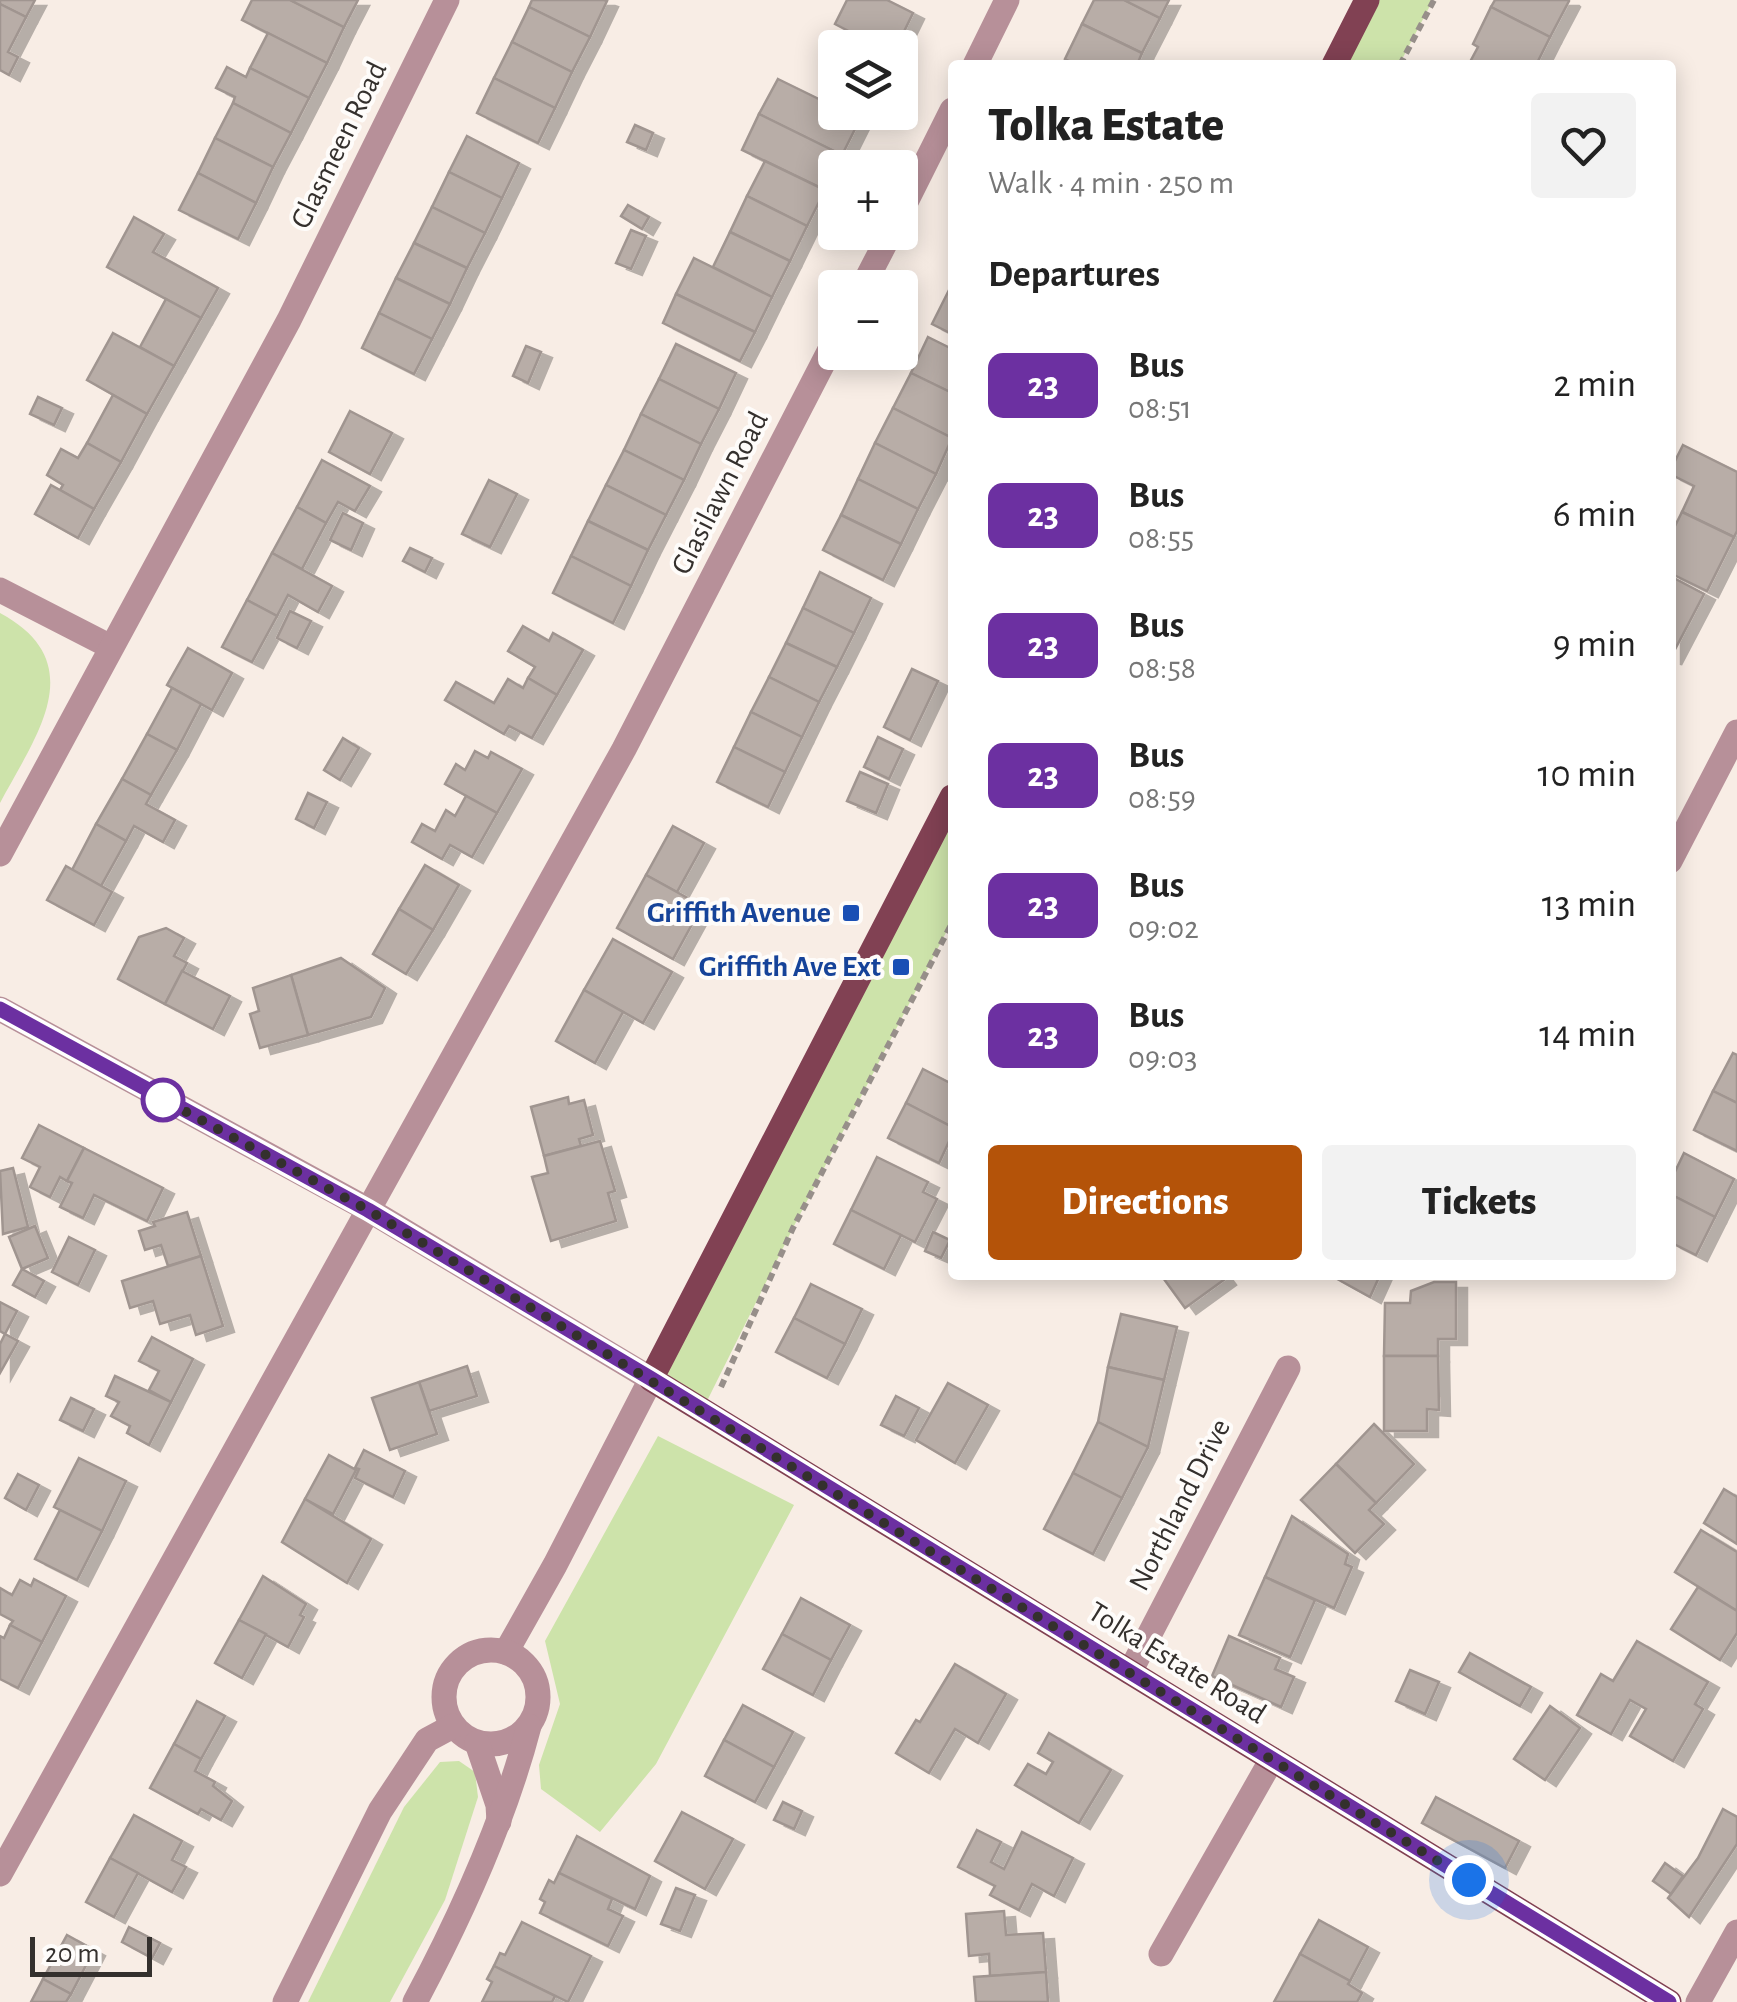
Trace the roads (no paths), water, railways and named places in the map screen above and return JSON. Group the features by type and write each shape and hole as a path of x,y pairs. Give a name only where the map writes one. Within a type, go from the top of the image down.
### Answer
{"main road":[{"path":"1337,60 1367,0"},
{"path":"650,1378 948,805"},
{"name":"Tolka Estate Road","path":"650,1378 1669,2002"}],"street":[{"name":"Glasmeen Road","path":"0,854 289,320 447,0"},
{"path":"977,60 1007,0"},
{"path":"918,178 948,118"},
{"name":"Glasilawn Road","path":"0,1874 663,675 820,370"},
{"path":"0,590 111,647"},
{"path":"1676,849 1737,732"},
{"path":"0,1009 368,1210 650,1378 556,1565 506,1652"},
{"name":"Northland Drive","path":"1130,1672 1288,1368"},
{"path":"415,2002 438,1960 499,1822 539,1701 531,1671 506,1652 476,1652 452,1670 443,1698 453,1726 464,1737 477,1743 507,1742 529,1726"},
{"path":"285,2002 380,1811 427,1740 453,1726"},
{"path":"477,1743 498,1805 499,1822"},
{"path":"1161,1954 1272,1759"},
{"path":"1698,2002 1737,1932"}],"place":[{"name":"Griffith Avenue","path":"851,913"},
{"name":"Griffith Ave Ext","path":"901,967"}]}
